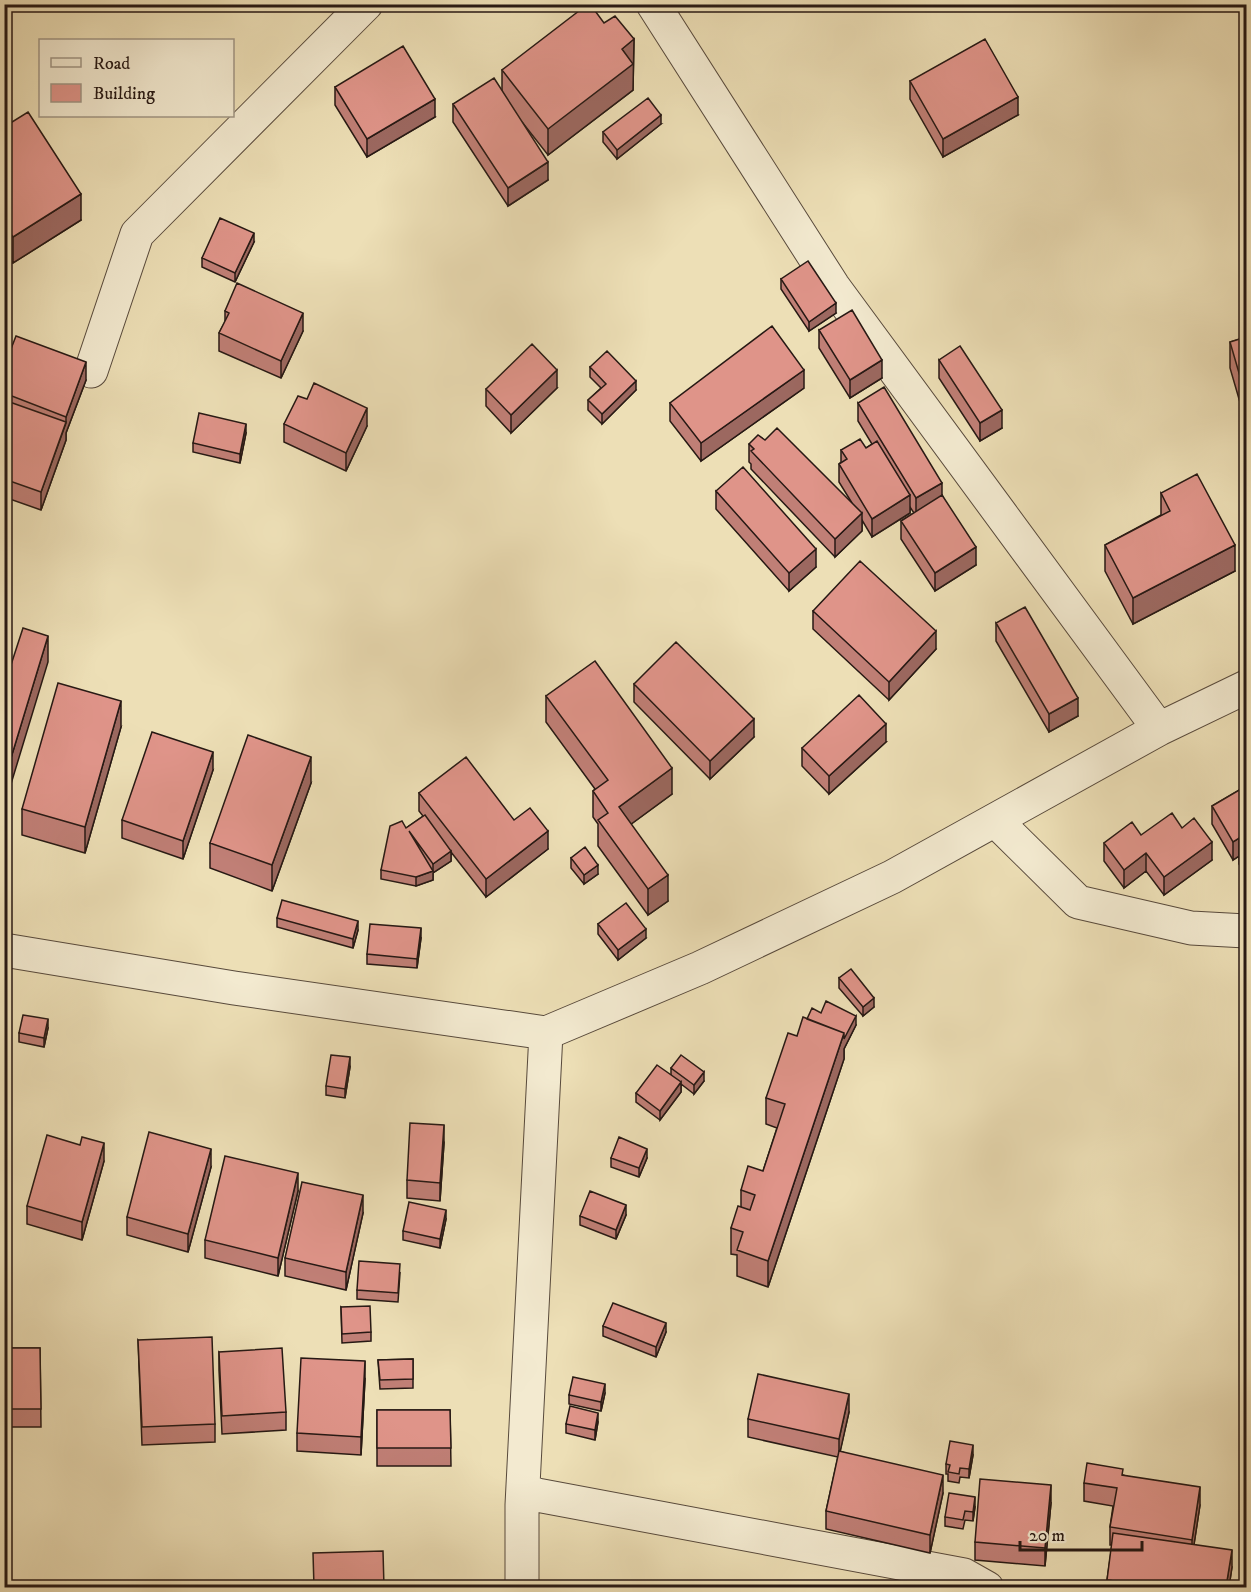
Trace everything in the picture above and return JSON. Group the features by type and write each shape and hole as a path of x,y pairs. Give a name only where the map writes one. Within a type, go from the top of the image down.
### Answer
{"street":[{"path":"92,371 137,234 366,4"},
{"path":"653,4 833,286 1159,729"},
{"path":"4,950 234,988 546,1033 699,968 881,882 996,821 1159,729 1246,687"},
{"path":"996,821 1078,902 1191,928 1246,931"},
{"path":"522,1587 522,1505 546,1033"},
{"path":"524,1490 537,1495 964,1575 987,1587"}],"building":[{"path":"588,4 604,23 615,16 634,39 622,49 633,64 548,129 502,70"},
{"path":"985,39 1018,97 943,139 910,81"},
{"path":"403,46 435,99 367,139 335,87"},
{"path":"494,78 548,162 508,188 453,104"},
{"path":"648,98 661,115 617,150 603,132"},
{"path":"28,112 81,194 13,237 4,225 4,127"},
{"path":"220,218 254,233 235,273 202,258"},
{"path":"808,261 836,303 809,322 781,279"},
{"path":"237,283 303,313 281,361 219,333 229,313 225,311"},
{"path":"852,310 882,360 850,380 819,330"},
{"path":"772,326 804,370 701,443 670,403"},
{"path":"16,336 86,362 66,417 4,393 4,367"},
{"path":"1246,337 1246,397 1230,342"},
{"path":"532,344 557,370 511,415 486,389"},
{"path":"960,346 1002,410 980,423 939,360"},
{"path":"607,351 636,381 602,414 588,400 606,384 590,367"},
{"path":"314,383 367,408 346,453 284,424 298,396 307,399"},
{"path":"884,387 942,483 916,498 858,403"},
{"path":"4,400 66,422 41,492 4,479"},
{"path":"199,413 246,424 240,454 193,443"},
{"path":"777,428 862,513 835,539 751,451 754,449 749,444 758,435 765,440"},
{"path":"860,439 866,448 877,441 910,495 872,519 839,464 847,459 841,450"},
{"path":"743,467 816,549 789,573 716,491"},
{"path":"1197,474 1235,545 1133,598 1105,545 1170,511 1161,493"},
{"path":"942,495 976,547 935,573 901,521"},
{"path":"860,561 936,631 889,682 813,611"},
{"path":"1025,607 1078,698 1049,714 996,623"},
{"path":"23,628 48,636 4,781 4,673 8,674"},
{"path":"676,642 754,719 710,761 634,684"},
{"path":"595,661 672,768 619,807 668,875 648,889 598,820 608,813 593,791 608,780 546,696"},
{"path":"58,683 121,701 85,827 22,809"},
{"path":"859,695 886,724 829,776 802,748"},
{"path":"152,732 213,752 183,841 122,820"},
{"path":"248,735 311,757 272,865 210,843"},
{"path":"466,757 514,820 530,808 548,831 486,879 419,793"},
{"path":"1246,786 1246,834 1233,842 1212,806"},
{"path":"1172,813 1182,828 1194,818 1212,842 1164,877 1146,853 1124,870 1104,843 1132,822 1141,835"},
{"path":"425,815 451,851 433,864 409,831 433,871 416,877 381,870 390,826 402,821 406,828"},
{"path":"1246,834 1246,850 1239,838"},
{"path":"585,847 598,865 584,875 571,858"},
{"path":"282,900 358,921 353,939 277,918"},
{"path":"626,903 646,929 618,950 598,924"},
{"path":"370,924 421,928 417,959 367,954"},
{"path":"851,969 874,998 863,1007 839,978"},
{"path":"826,1001 856,1016 844,1039 844,1033 807,1019 812,1008 821,1013"},
{"path":"23,1015 48,1019 44,1038 19,1033"},
{"path":"803,1017 844,1033 768,1261 737,1250 743,1232 731,1228 738,1206 750,1210 755,1195 741,1190 748,1166 763,1171 785,1104 766,1098 788,1033 797,1036"},
{"path":"331,1055 350,1057 345,1089 326,1086"},
{"path":"681,1055 704,1072 694,1085 671,1068"},
{"path":"657,1065 681,1082 660,1111 636,1093"},
{"path":"410,1123 444,1125 440,1183 407,1180"},
{"path":"149,1132 211,1149 188,1234 127,1217"},
{"path":"47,1135 80,1145 82,1137 104,1143 82,1222 27,1206"},
{"path":"619,1137 647,1149 639,1168 611,1158"},
{"path":"225,1156 298,1173 278,1258 205,1240"},
{"path":"302,1182 363,1195 346,1272 285,1258"},
{"path":"590,1191 626,1205 616,1230 580,1216"},
{"path":"409,1202 446,1210 440,1239 403,1231"},
{"path":"359,1261 400,1264 398,1293 357,1290"},
{"path":"613,1303 666,1323 656,1347 603,1326"},
{"path":"370,1306 371,1332 342,1334 341,1307"},
{"path":"212,1337 215,1424 142,1427 138,1340"},
{"path":"4,1348 40,1348 41,1409 4,1409"},
{"path":"282,1348 286,1412 222,1416 219,1352"},
{"path":"301,1358 365,1361 361,1437 297,1433"},
{"path":"413,1359 413,1379 380,1380 378,1360"},
{"path":"758,1374 849,1394 839,1439 748,1419"},
{"path":"573,1377 605,1384 601,1402 569,1395"},
{"path":"570,1406 598,1413 595,1430 566,1424"},
{"path":"377,1410 450,1410 451,1448 377,1448"},
{"path":"950,1441 973,1445 969,1469 960,1468 959,1474 948,1472 950,1465 946,1464"},
{"path":"839,1451 943,1475 930,1535 826,1511"},
{"path":"1087,1463 1123,1469 1122,1475 1200,1487 1192,1540 1110,1527 1117,1488 1084,1483"},
{"path":"980,1479 1051,1485 1045,1548 975,1542"},
{"path":"949,1493 975,1497 973,1512 965,1511 963,1520 945,1517"},
{"path":"1113,1533 1232,1550 1226,1587 1161,1587 1107,1580"},
{"path":"383,1551 384,1587 314,1587 313,1553"},
{"path":"117,1584 134,1585 134,1587 117,1587"}]}
